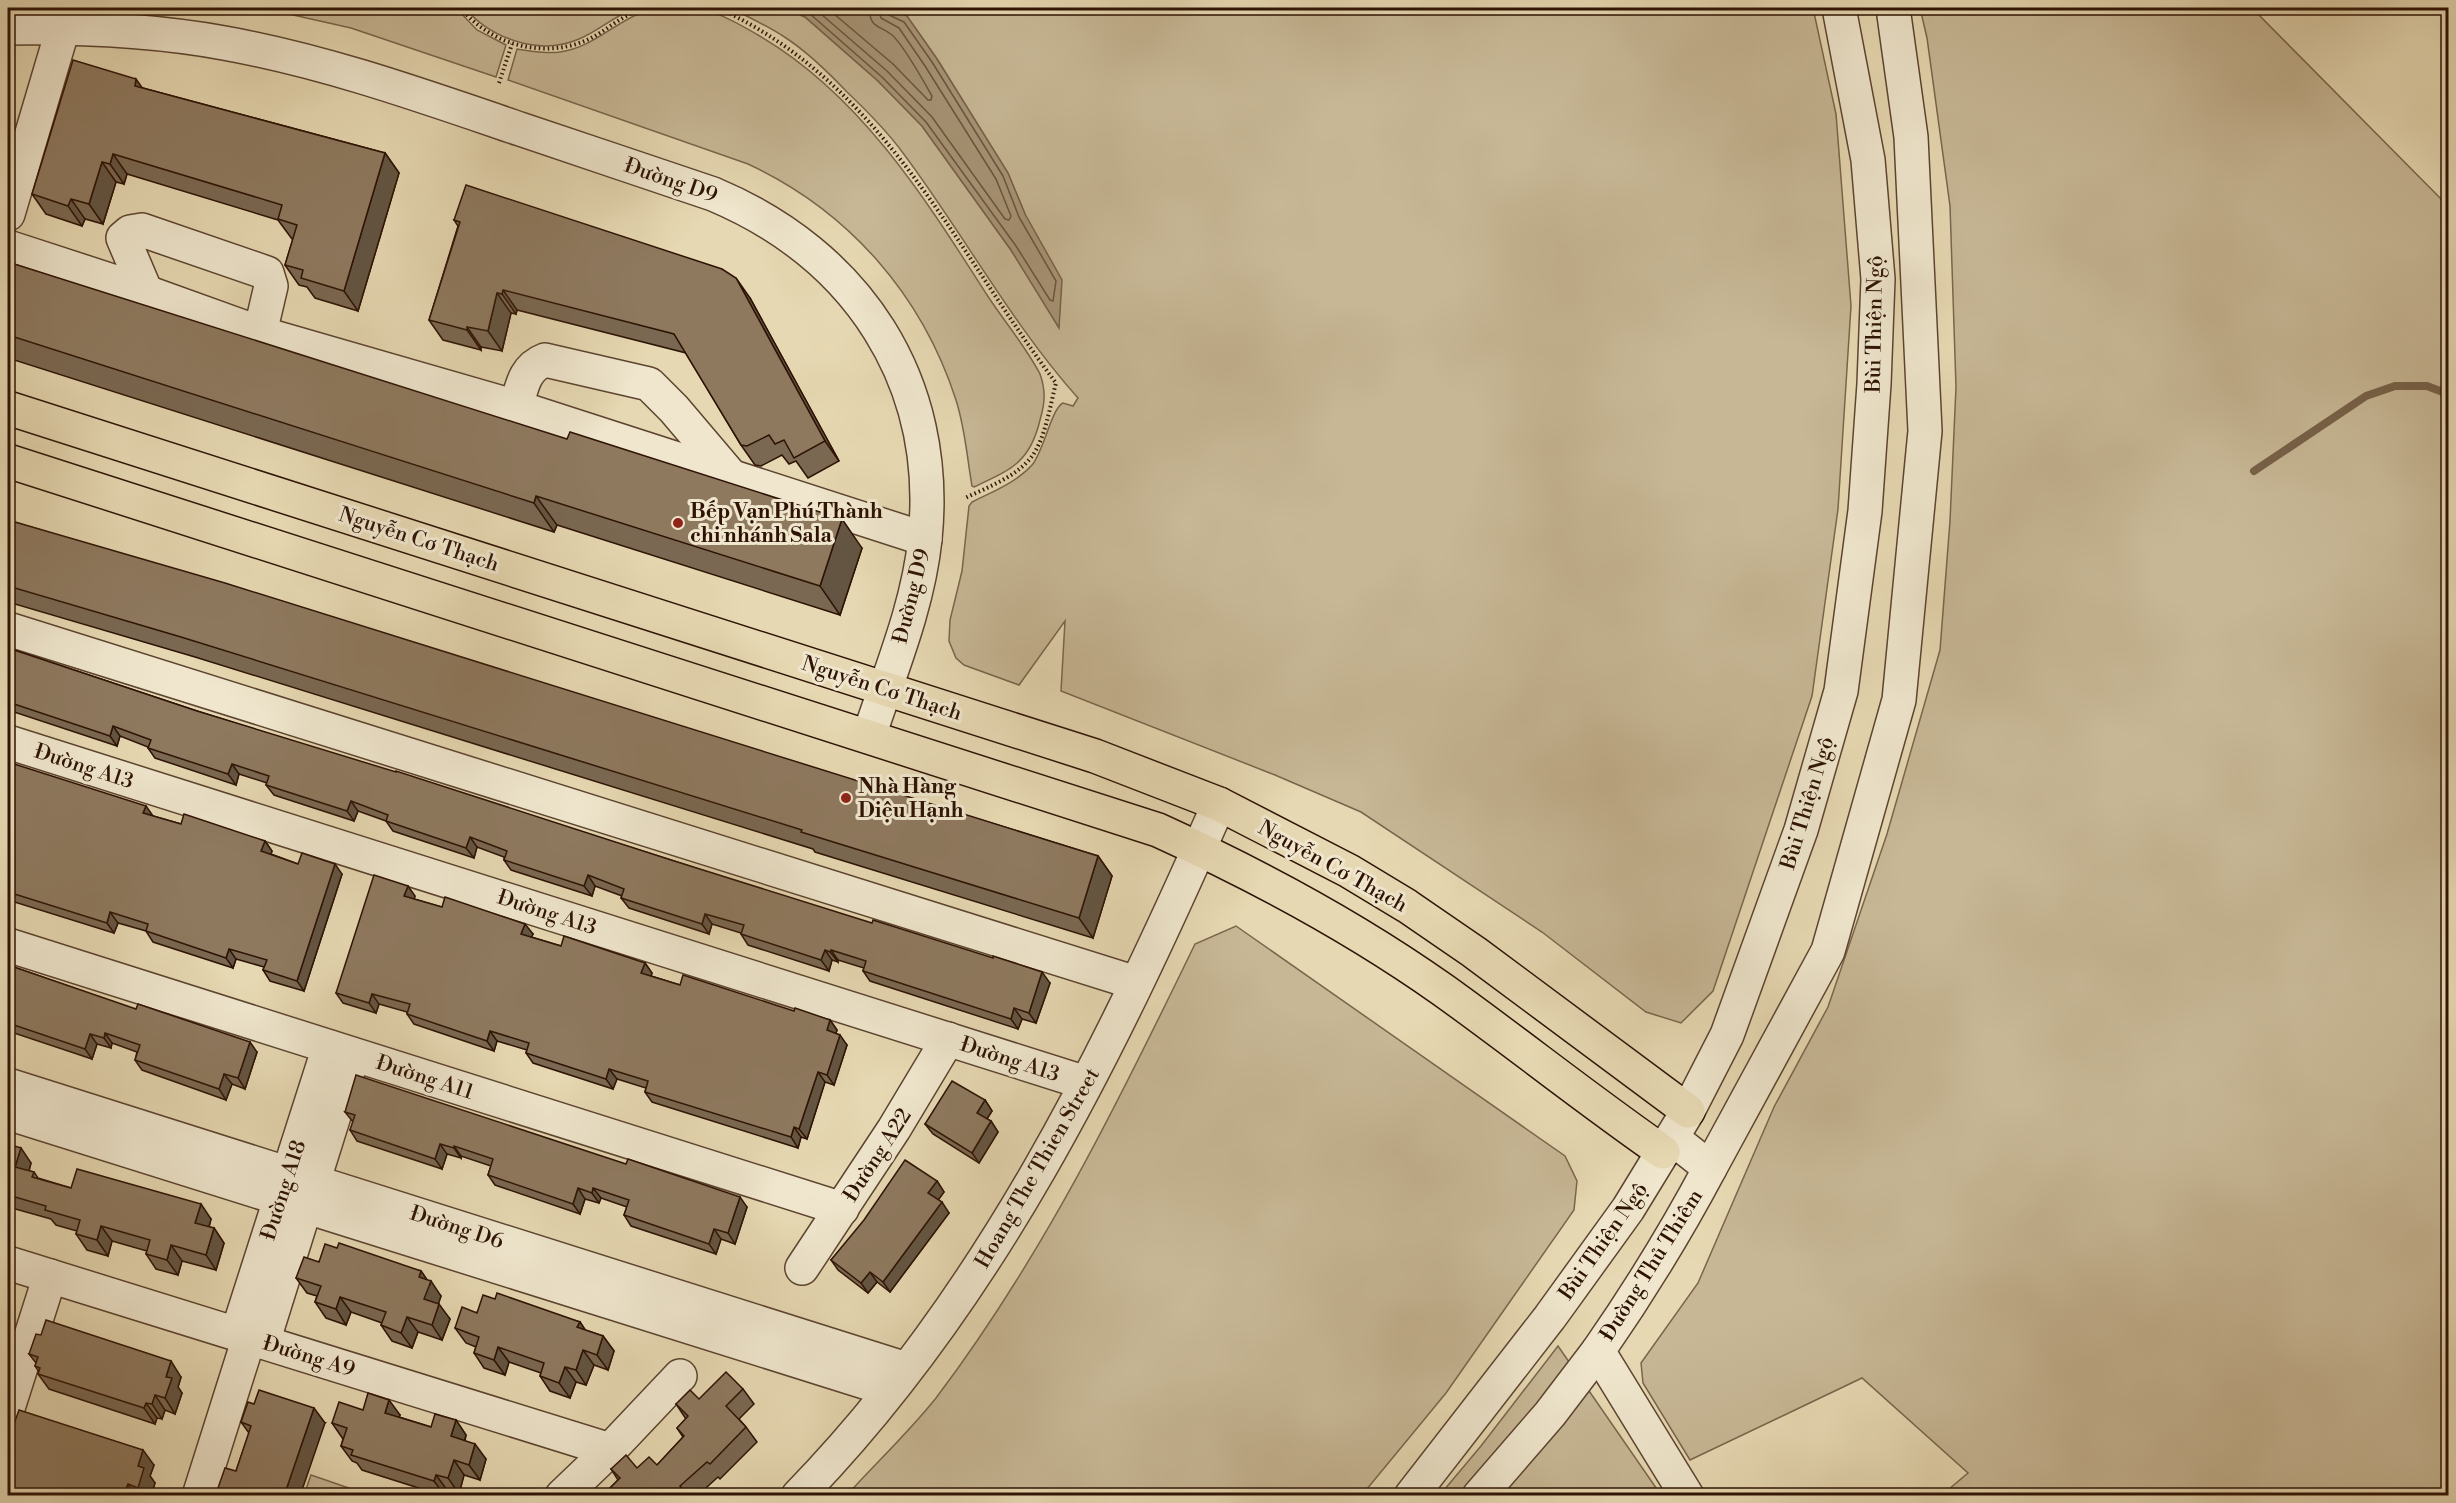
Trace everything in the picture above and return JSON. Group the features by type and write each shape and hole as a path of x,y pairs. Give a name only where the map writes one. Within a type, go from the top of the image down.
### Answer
{"main road":[{"name":"Nguyễn Cơ Thạch","path":"8,408 1095,756 1219,804 1349,871 1407,906 1474,952 1653,1083 1674,1134"},
{"path":"8,461 1158,830 1199,848 1323,914 1674,1134"}],"street":[{"name":"Bùi Thiện Ngộ","path":"1411,1496 1508,1373 1628,1209 1674,1134 1727,1035 1801,830 1841,691 1865,510 1874,384 1878,279 1868,160 1839,8"},
{"path":"1710,1168 1828,951 1899,699 1925,431 1911,137 1893,8"},
{"path":"8,214 67,17"},
{"name":"Đường D9","path":"8,28 67,17 225,43 304,60 460,108 713,194 748,209 809,250 841,278 868,311 892,351 920,428 927,484 925,539 919,576 869,736"},
{"path":"146,292 123,238 130,232 142,230 267,273 271,286 260,333"},
{"path":"8,247 146,292 260,333 516,407 925,539"},
{"path":"516,407 525,374 536,363 545,360 649,384 674,409 730,475"},
{"path":"8,629 1136,983"},
{"name":"Đường A13","path":"8,742 1086,1083"},
{"name":"Hoang The Thien Street","path":"798,1496 840,1450 946,1319 1006,1227 1086,1083 1136,983 1219,804"},
{"name":"Đường A11","path":"8,945 842,1209"},
{"name":"Đường A22","path":"802,1268 894,1129 948,1040"},
{"name":"Đường A18","path":"199,1496 341,1051"},
{"name":"Đường D6","path":"8,1084 297,1190 898,1380"},
{"name":"Đường D6","path":"8,1113 297,1190"},
{"name":"Đường Thủ Thiêm","path":"1674,1134 1710,1168 1676,1231 1598,1351 1687,1496"},
{"name":"Đường A9","path":"8,1263 610,1450"},
{"path":"8,1408 50,1276"},
{"path":"1479,1496 1550,1414 1598,1351"},
{"path":"562,1496 610,1450 680,1376"}],"path":[{"path":"461,8 472,21 490,35 512,44 556,49 575,45 627,16 648,8"},
{"path":"718,8 763,31 808,61 883,136 920,185 1030,349 1056,383 1044,430 1033,455 1025,464 999,482 965,498"},
{"path":"499,83 512,44"}],"shaded area":[{"path":"262,8 456,8 477,30 506,45 496,77 351,28"},
{"path":"465,8 636,8 579,39 548,46 517,42 502,36 476,19"},
{"path":"678,8 711,12 729,19 795,59 859,118 914,186 1040,374 1044,402 1036,435 1024,456 1008,470 972,486 964,432 956,400 923,325 902,292 877,260 818,206 785,183 748,164 508,80 517,49 549,53 571,50 590,42 641,13"},
{"path":"730,8 786,8 805,17 878,81 922,126 1011,250 1059,327 1025,214 1008,173 937,59 907,16 885,8 1813,8 1836,114 1851,306 1838,509 1812,696 1713,991 1681,1023 1646,1012 1542,932 1361,812 1275,775 1061,691 1065,621 1019,685 964,665 956,658 949,641 950,620 962,571 969,506 972,502 1004,486 1026,471 1036,459 1059,407 1063,403 1073,406 1078,398 1009,309 925,183 884,129 803,50 786,38"},
{"path":"1920,8 2252,8 2448,206 2448,1495 1942,1495 1968,1473 1862,1378 1690,1460 1643,1383 1641,1363 1698,1283 1774,1107 1828,1007 1887,834 1940,650 1950,521 1956,387 1950,206 1927,38"},
{"path":"1236,926 1565,1156 1577,1181 1574,1210 1446,1393 1362,1495 847,1495 926,1411 1010,1290 1108,1120 1195,944"},
{"path":"1558,1346 1661,1495 1439,1496 1481,1446"},
{"path":"311,1475 369,1495 304,1495"}],"water":[{"path":"785,8 885,8 907,16 937,59 1008,173 1025,214 1062,280 1059,328 1011,250 922,126 878,81 805,17"}],"building":[{"path":"73,60 136,79 135,86 385,153 344,291 301,278 303,270 285,265 297,225 278,219 282,205 113,154 110,164 102,162 89,204 71,199 68,206 32,194"},
{"path":"466,185 722,269 736,278 825,441 794,458 784,440 775,444 769,435 747,446 741,445 674,334 503,290 502,294 497,293 488,331 467,327 467,330 429,320 460,222 454,220"},
{"path":"8,262 567,439 570,432 842,519 820,586 536,496 534,503 8,335"},
{"path":"8,520 225,583 1098,856 1079,918 181,637 8,586"},
{"path":"8,648 197,711 396,771 872,923 873,920 1042,972 1029,1013 1014,1008 1011,1019 863,971 866,961 831,950 830,952 825,950 821,960 741,934 744,925 705,914 702,924 621,898 624,889 588,875 584,886 504,860 507,851 470,837 466,848 386,821 388,815 351,801 347,811 266,785 269,776 232,764 228,774 148,748 151,740 113,726 110,736 8,702"},
{"path":"8,762 146,806 143,813 181,824 184,814 265,841 261,851 298,864 302,853 335,864 297,981 263,970 267,960 229,949 226,958 146,931 148,924 110,912 107,923 8,892"},
{"path":"374,875 408,886 404,896 442,907 445,897 525,924 521,934 561,946 564,936 645,963 641,973 680,985 683,975 794,1011 795,1008 830,1020 827,1030 840,1035 827,1075 818,1072 799,1129 794,1127 791,1137 645,1092 648,1081 609,1069 606,1079 526,1053 529,1043 490,1031 487,1041 407,1014 410,1004 372,994 369,1003 336,993"},
{"path":"8,965 136,1009 138,1004 250,1042 238,1078 224,1074 219,1089 135,1060 140,1045 105,1033 104,1038 90,1034 85,1049 8,1023"},
{"path":"356,1075 626,1164 628,1159 740,1197 728,1233 714,1229 709,1244 624,1215 629,1200 593,1188 592,1193 578,1188 573,1204 488,1175 493,1159 454,1146 454,1148 440,1144 435,1159 350,1130 355,1115 345,1112"},
{"path":"952,1081 985,1100 977,1113 991,1121 972,1153 925,1124"},
{"path":"8,1144 21,1148 15,1167 34,1172 32,1177 71,1188 77,1169 201,1204 195,1223 214,1228 206,1255 171,1245 167,1260 146,1254 150,1240 101,1226 97,1240 76,1234 80,1220 45,1210 46,1206 8,1195"},
{"path":"905,1160 937,1181 928,1193 942,1202 883,1282 870,1272 861,1283 831,1260 864,1220"},
{"path":"339,1243 421,1271 419,1277 431,1281 424,1299 439,1304 432,1325 407,1317 401,1333 381,1325 386,1312 340,1297 336,1309 315,1302 321,1286 296,1278 304,1257 319,1262 325,1244 337,1248"},
{"path":"497,1293 580,1322 577,1327 603,1336 597,1355 583,1350 576,1370 565,1367 559,1383 540,1376 544,1363 498,1347 494,1360 474,1353 479,1337 455,1328 462,1307 477,1313 483,1295 495,1299"},
{"path":"46,1320 171,1361 166,1377 172,1378 165,1398 155,1395 152,1404 146,1403 144,1408 38,1374 40,1368 35,1366 38,1357 29,1354 36,1334 41,1335"},
{"path":"726,1372 743,1389 726,1406 746,1427 710,1464 707,1462 680,1486 684,1491 680,1496 602,1496 620,1478 611,1469 626,1455 637,1468 649,1457 657,1465 684,1436 677,1428 688,1416 676,1404 690,1390 699,1399"},
{"path":"259,1390 314,1408 284,1496 223,1496 224,1490 218,1488 225,1468 236,1471 251,1426 241,1422 248,1402 254,1404"},
{"path":"368,1393 389,1400 385,1413 431,1427 435,1414 456,1420 451,1436 475,1444 469,1465 454,1460 448,1478 436,1475 434,1481 351,1455 353,1450 341,1446 347,1428 332,1423 339,1402 363,1410"},
{"path":"19,1410 143,1450 138,1466 144,1468 138,1488 128,1484 123,1496 8,1496 8,1456 11,1446 8,1445 8,1423 14,1424"}],"waterway":[{"path":"2254,471 2366,396 2395,386 2427,386 2448,394"}],"place":[{"name":"Bếp Vạn Phú Thành chi nhánh Sala","path":"678,523"},
{"name":"Nhà Hàng Diệu Hạnh","path":"846,798"}]}
